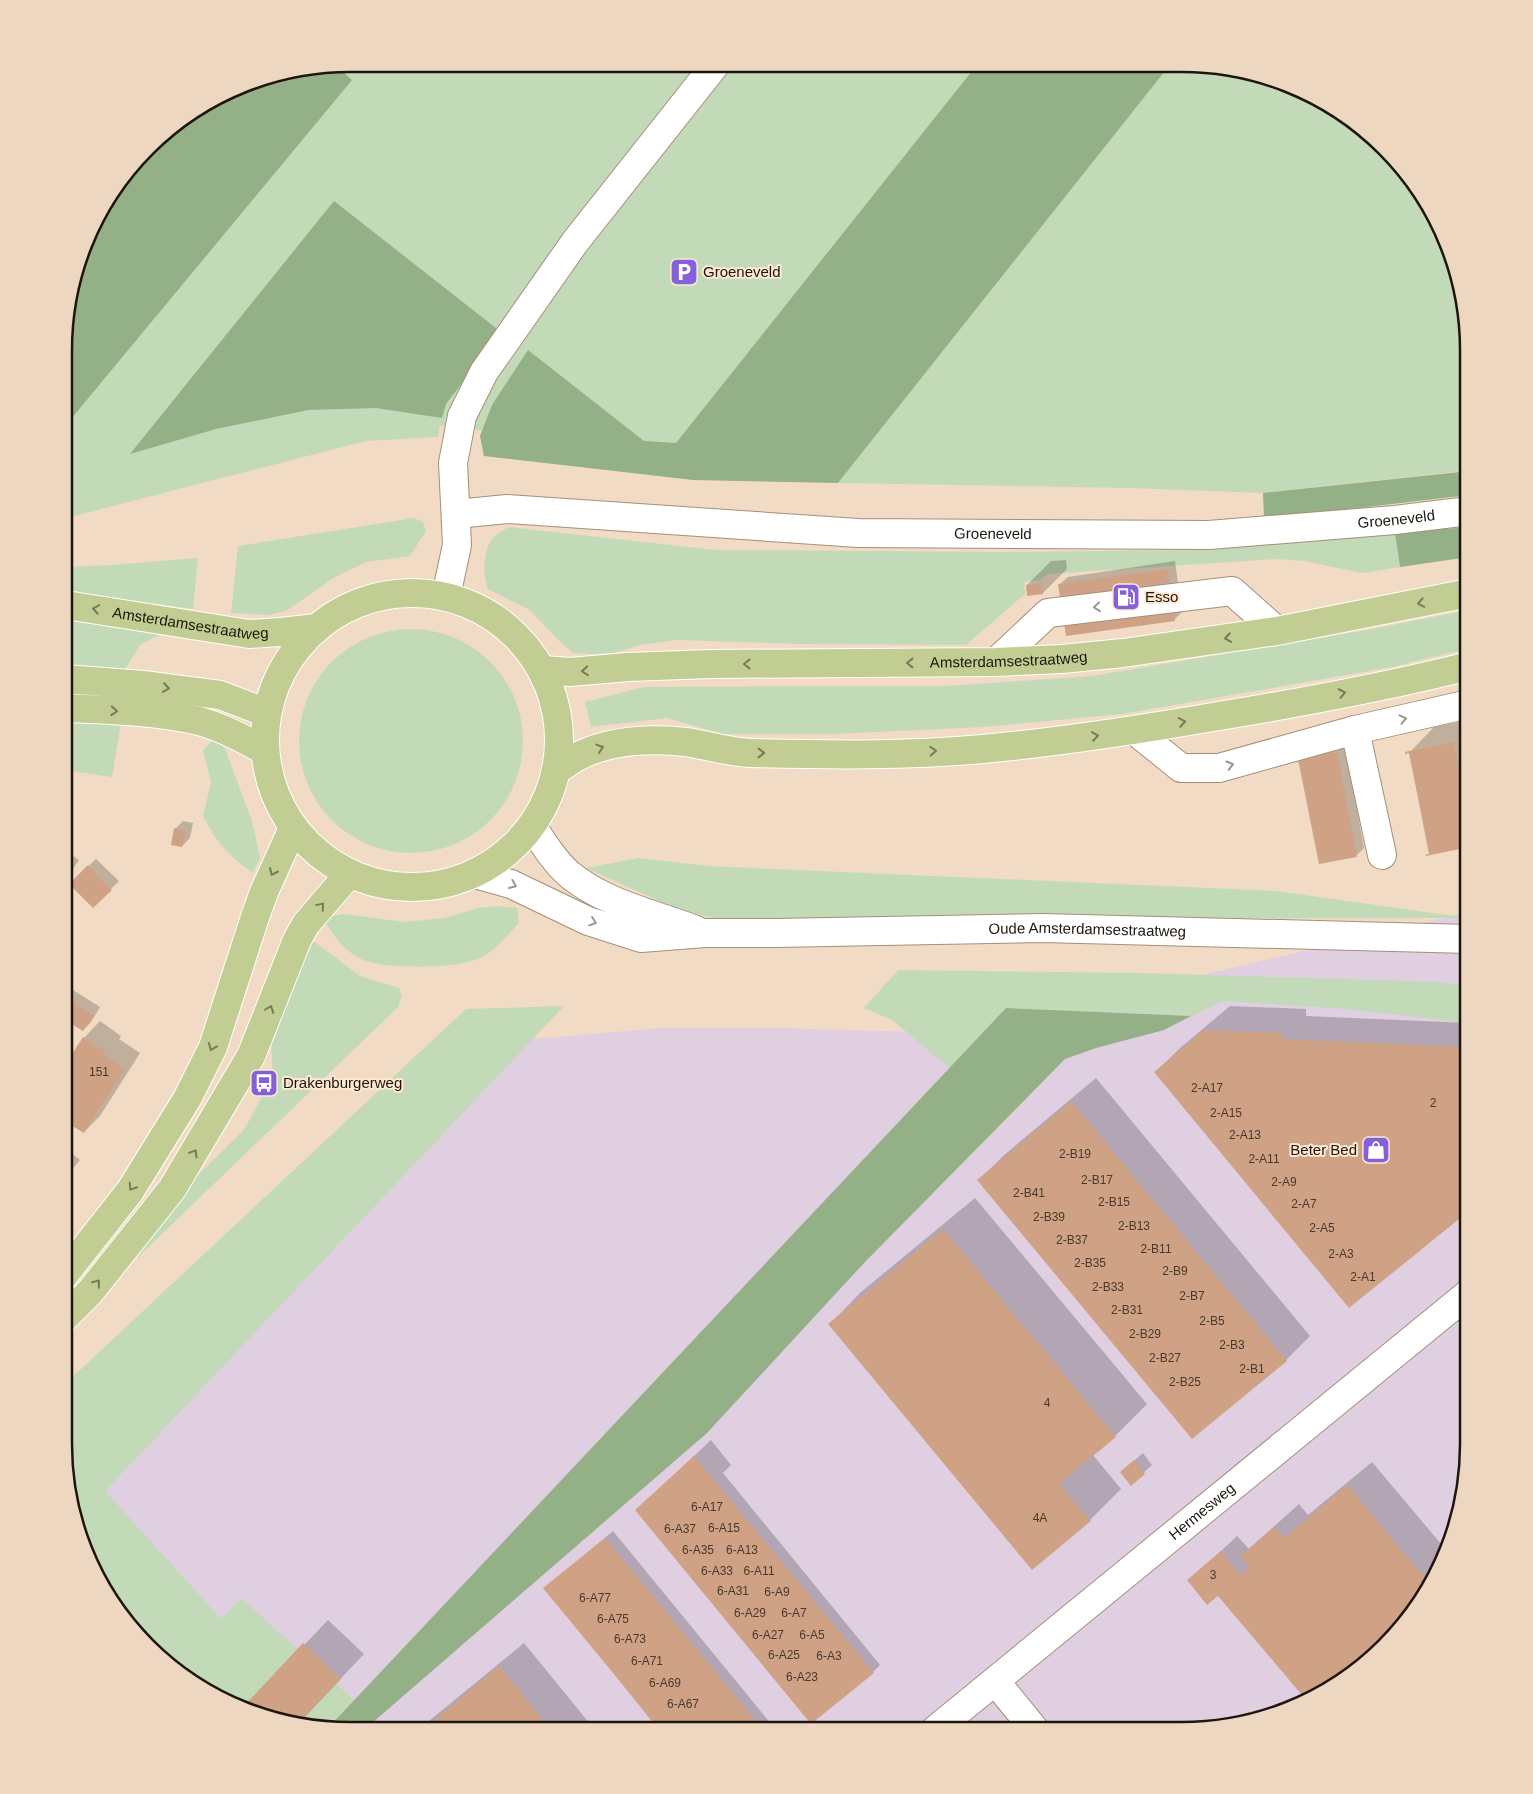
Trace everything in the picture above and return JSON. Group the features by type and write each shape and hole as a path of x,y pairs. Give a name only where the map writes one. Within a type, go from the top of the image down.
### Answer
{"main road":[{"path":"407,592 446,596 486,612 520,639 543,670 557,712 560,740 556,770 551,792 532,826 500,860 475,874 457,881 421,888 384,885 349,874 318,854 293,828 277,800 267,769 265,751 267,713 281,673 294,652 317,628 341,612 368,599 407,592"},
{"name":"Amsterdamsestraatweg","path":"543,670 570,672 628,667 710,664 996,662 1062,659 1123,653 1277,631 1460,595"},
{"name":"Amsterdamsestraatweg","path":"72,606 249,634 317,628"},
{"path":"556,770 584,754 611,745 638,741 684,742 736,752 884,754 980,749 1052,742 1280,706 1460,668"},
{"path":"72,680 143,685 220,695 267,713"},
{"path":"72,708 138,712 199,721 240,736 265,751"},
{"path":"72,1265 130,1191 187,1099 213,1047 258,909 293,828"},
{"path":"72,1310 90,1292 172,1190 252,1056 296,940 306,924 349,874"}],"street":[{"path":"446,596 457,545 453,464 462,416 484,372 575,242 709,72"},
{"name":"Groeneveld","path":"456,514 508,508 858,533 1210,535 1395,520 1460,512"},
{"path":"996,662 1048,613 1232,591 1277,631"},
{"path":"1134,730 1181,768 1219,768 1355,730 1460,706"},
{"path":"1355,730 1382,855"},
{"name":"Oude Amsterdamsestraatweg","path":"532,826 569,874 604,897 705,933"},
{"name":"Oude Amsterdamsestraatweg","path":"475,874 511,884 588,921 641,938 705,933 1043,928 1460,939"},
{"name":"Hermesweg","path":"946,1721 1460,1300"},
{"path":"995,1681 1028,1721"}],"shaded area":[{"path":"1460,914 1460,1462 1458,1480 1446,1533 1432,1567 1414,1598 1392,1627 1366,1653 1337,1675 1306,1693 1272,1707 1237,1716 1201,1721 332,1721 296,1716 261,1707 211,1684 167,1653 141,1627 119,1598 101,1567 82,1516 75,1480 72,1435 96,1402 434,1044 558,1037 659,1028 777,1028 955,1033"}],"green space":[{"path":"343,72 352,80 72,418 73,332 82,278 101,227 119,196 141,167 181,130 227,101 261,87 296,78"},
{"path":"350,72 1143,72 842,466 440,426 438,437 366,441 72,516 73,332 78,296 87,261 110,211 141,167 181,130 227,101 278,82 314,75"},
{"path":"971,72 1164,72 838,483 693,480 484,456 480,436 492,405 528,350 644,441 676,443"},
{"path":"1164,72 1201,73 1255,82 1306,101 1337,119 1366,141 1403,181 1432,227 1446,261 1455,296 1460,332 1460,471 1263,493 1130,488 838,483"},
{"path":"334,201 501,332 446,404 442,418 376,408 308,410 216,429 130,454"},
{"path":"1460,472 1460,496 1264,519 1263,493"},
{"path":"414,518 423,522 426,531 410,556 366,562 335,577 286,611 268,615 231,613 238,546"},
{"path":"508,527 716,550 1006,552 1177,550 1395,533 1400,567 1362,573 1305,561 1275,559 1048,574 1040,580 1024,582 1025,594 966,645 799,644 676,640 640,645 614,653 592,654 573,653 530,610 488,589 484,566 486,553 493,538"},
{"path":"1460,528 1460,558 1400,567 1395,533"},
{"path":"198,558 193,609 72,592 72,567"},
{"path":"1460,612 1460,650 1392,667 1122,714 983,727 835,734 723,734 667,718 591,727 585,702 644,687 947,686 1092,676 1367,630"},
{"path":"72,617 168,630 140,645 125,669 72,668"},
{"path":"411,629 433,631 464,642 490,662 510,688 521,719 523,741 521,763 510,794 490,820 464,840 433,851 411,853 389,851 358,840 332,820 312,794 301,763 299,741 301,719 312,688 332,662 358,642 389,631"},
{"path":"72,719 121,723 112,777 72,771"},
{"path":"216,737 225,749 252,821 260,858 253,873 224,848 203,816 211,783 203,750"},
{"path":"639,858 707,866 1276,891 1460,918 717,919 677,909 586,868"},
{"path":"496,906 517,908 519,923 488,954 475,960 449,965 414,967 365,961 345,948 322,918 344,914 404,922 445,918 478,908"},
{"path":"308,937 360,976 399,988 402,996 398,1007 138,1257 132,1257 197,1176 244,1130 273,1076 271,1041"},
{"path":"898,970 1142,973 1442,982 1460,985 1460,1022 1345,1009 1224,1001 1191,1016 1006,1008 950,1068 892,1020 864,1008"},
{"path":"564,1006 105,1491 221,1619 241,1598 354,1700 334,1721 278,1712 227,1693 196,1675 167,1653 141,1627 119,1598 101,1567 87,1533 78,1498 72,1444 72,1378 466,1009"},
{"path":"1006,1008 1191,1016 1164,1030 1096,1048 1065,1059 864,1263 707,1433 374,1721 335,1721"}],"building":[{"path":"1168,569 1175,621 1066,636 1058,584"},
{"path":"1042,583 1043,594 1027,596 1026,585"},
{"path":"1460,740 1460,743 1454,744 1460,774 1460,849 1425,855 1429,854 1409,753 1405,754 1405,752"},
{"path":"1337,752 1357,857 1319,864 1298,759"},
{"path":"174,828 186,831 182,847 171,845"},
{"path":"88,865 112,890 93,908 72,887 72,881"},
{"path":"72,1002 94,1016 83,1031 72,1024"},
{"path":"1204,1030 1282,1033 1282,1039 1460,1047 1460,1218 1349,1308 1154,1072"},
{"path":"83,1037 106,1052 104,1056 125,1069 84,1133 72,1126 72,1054"},
{"path":"1071,1101 1287,1361 1192,1439 977,1180"},
{"path":"943,1229 1116,1437 1059,1484 1091,1521 1032,1570 828,1324"},
{"path":"694,1456 874,1673 815,1721 809,1721 635,1510"},
{"path":"1134,1460 1145,1474 1131,1486 1120,1472"},
{"path":"1347,1485 1425,1579 1414,1598 1392,1627 1366,1653 1337,1675 1302,1695 1218,1596 1207,1605 1187,1580 1221,1551 1240,1575 1250,1567 1240,1556 1274,1527 1284,1538"},
{"path":"605,1538 756,1721 652,1721 543,1588"},
{"path":"303,1643 341,1679 304,1717 278,1712 248,1702"},
{"path":"499,1666 544,1721 433,1721"}],"place":[{"name":"Groeneveld","path":"684,272"},
{"name":"Esso","path":"1126,597"},
{"name":"Drakenburgerweg","path":"264,1083"},
{"name":"Beter Bed","path":"1376,1150"}]}
